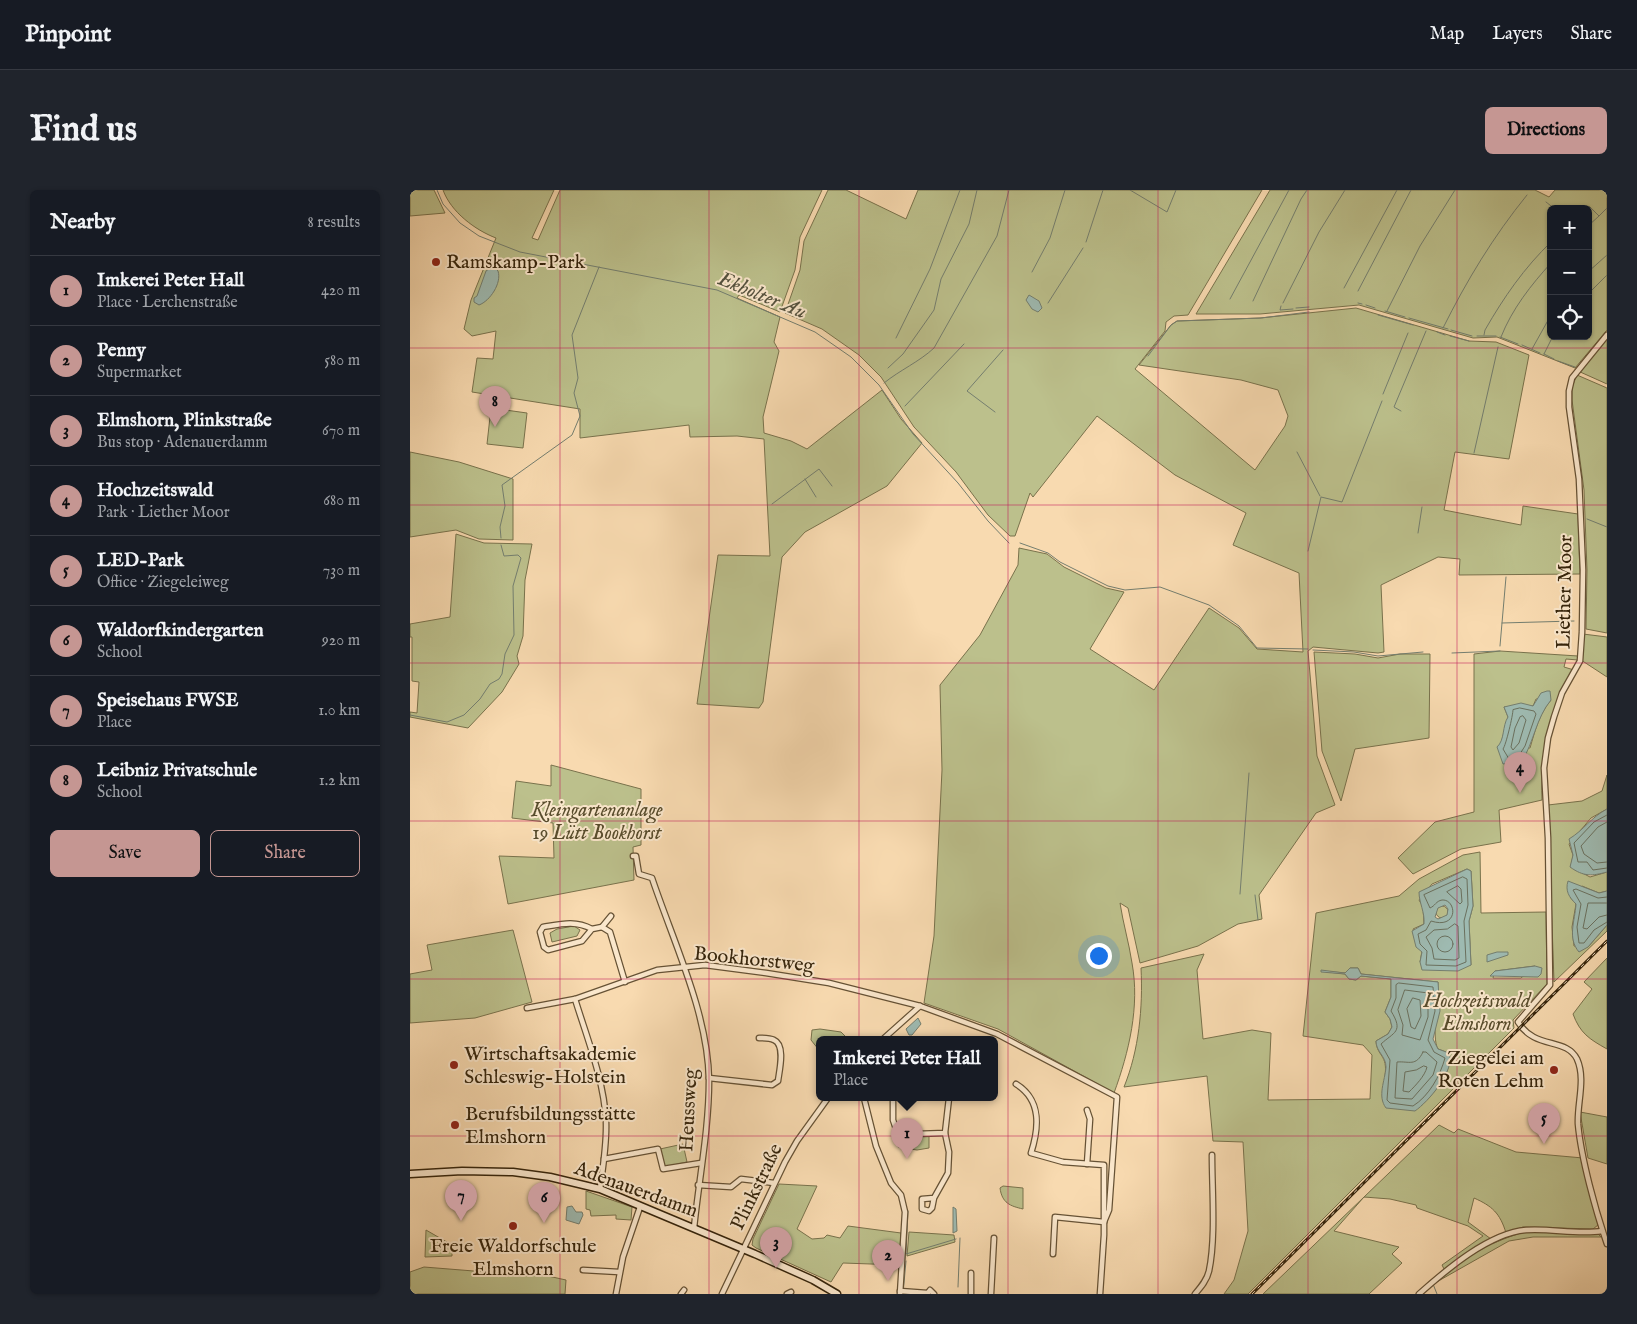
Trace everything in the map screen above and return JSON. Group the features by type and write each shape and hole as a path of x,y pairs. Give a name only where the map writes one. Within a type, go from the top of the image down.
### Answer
{"street":[{"name":"Liether Moor","path":"1602,1230 1579,1130 1581,1080 1577,1059 1569,1049 1535,1039 1519,1024 1519,1020 1550,986 1548,838 1544,768 1548,738 1562,693 1580,661 1584,570 1581,515 1569,391 1572,378 1607,334"},
{"name":"Heussweg","path":"633,856 636,856 640,874 652,878 683,967 696,1009 709,1078 708,1110 694,1228"},
{"path":"592,929 582,941 548,950 544,947 540,932 543,927 571,922 582,924 592,929 602,927 612,916"},
{"path":"602,927 610,932 625,982"},
{"name":"Bookhorstweg","path":"527,1008 575,999 657,970 705,965 828,983 920,1006 997,1034 1117,1097 1109,1210 1104,1222"},
{"path":"575,999 604,1101 606,1122 600,1189"},
{"path":"886,1036 920,1006"},
{"path":"709,1078 772,1085 778,1081 781,1052 779,1044 775,1040 758,1038"},
{"path":"1016,1084 1028,1093 1037,1116 1037,1135 1031,1153 1063,1162 1104,1165 1104,1222 1100,1294"},
{"name":"Plinkstraße","path":"722,1294 774,1183 797,1141 826,1101"},
{"path":"865,1101 876,1146 891,1183 901,1195 905,1212 900,1293 927,1294 931,1290 934,1294"},
{"path":"892,1101 892,1120 896,1129 916,1134 945,1132"},
{"path":"934,1198 948,1173 949,1152 945,1132 948,1101"},
{"path":"1087,1164 1090,1119 1088,1110"},
{"path":"604,1159 658,1149 663,1169 701,1163"},
{"path":"1195,1294 1209,1272 1212,1233 1212,1155"},
{"name":"Adenauerdamm","path":"410,1174 462,1171 513,1172 550,1177 600,1189 813,1280 837,1294"},
{"path":"698,1185 731,1188 741,1179 774,1183"},
{"path":"616,1294 619,1272 628,1239 640,1206"},
{"path":"1053,1254 1056,1217 1104,1222"},
{"path":"1419,1294 1462,1260 1506,1235 1525,1230 1602,1230 1607,1244"},
{"path":"991,1294 994,1238"},
{"path":"582,1270 619,1272"},
{"path":"971,1273 971,1294"}],"green space":[{"path":"410,190 434,190 445,213 410,216"},
{"path":"443,190 554,190 532,238 538,240 560,190 822,190 800,237 795,270 780,312 739,295 737,298 780,317 774,342 779,351 763,417 764,433 791,441 807,449 882,390 901,419 922,443 887,486 805,532 782,557 763,702 759,708 697,704 718,555 770,556 764,439 737,436 690,437 689,425 580,438 580,409 472,392 477,358 493,359 496,331 472,336 464,329 471,300 496,238 472,225 458,213"},
{"path":"828,190 846,190 906,219 918,190 1262,190 1188,315 1174,316 1166,322 1165,331 1135,369 1255,470 1285,426 1288,416 1278,390 1241,380 1139,365 1171,325 1177,321 1260,318 1356,308 1469,341 1496,342 1529,355 1509,459 1455,452 1444,510 1521,525 1523,506 1578,514 1580,574 1459,575 1460,559 1438,557 1381,585 1384,652 1313,647 1308,651 1317,756 1335,805 1316,813 1259,895 1262,919 1238,924 1198,946 1140,963 1128,908 1120,903 1132,963 1135,996 1132,1029 1114,1093 998,1029 924,1003 934,936 942,770 940,685 980,635 1018,565 1019,548 1047,554 1064,567 1106,588 1124,592 1090,649 1154,690 1209,608 1239,628 1257,649 1303,652 1299,573 1233,545 1246,513 1175,475 1097,416 1033,497 1030,493 1015,536 1010,536 988,515 956,472 914,427 881,377 859,355 822,329 785,313 800,270 804,241"},
{"path":"1270,190 1535,190 1549,197 1555,190 1607,190 1607,330 1575,368 1497,337 1473,338 1359,305 1260,314 1196,314"},
{"path":"1607,338 1607,384 1578,371"},
{"path":"1577,375 1607,388 1607,633 1586,629 1587,570 1584,490 1572,400 1572,387"},
{"path":"491,408 527,413 523,448 487,444"},
{"path":"410,452 459,462 513,479 513,540 479,539 456,530 410,537"},
{"path":"456,534 484,543 532,544 525,580 523,636 517,656 519,664 502,692 468,728 410,717 410,712 417,713 419,682 412,681 412,637 410,637 410,624 450,617"},
{"path":"1583,634 1607,637 1607,677 1581,660"},
{"path":"1500,651 1578,656 1578,660 1566,659 1564,667 1574,670 1558,702 1548,733 1543,765 1542,800 1499,810 1501,842 1461,849 1413,874 1398,858 1435,822 1474,812 1474,654","holes":["1536,699 1551,700 1540,717 1530,748 1497,747 1501,744 1508,717 1504,707 1533,706"]},
{"path":"1314,652 1355,654 1378,658 1400,654 1430,654 1429,738 1355,749 1341,801 1322,751"},
{"name":"Kleingartenanlage 19 Lütt Bookhorst","path":"551,765 641,789 641,845 633,847 634,880 508,904 499,856 554,858 553,823 512,818 516,781 551,786"},
{"path":"1607,775 1607,809 1591,818 1569,844 1573,855 1571,867 1590,877 1607,872 1607,891 1599,893 1582,886 1570,897 1576,904 1572,927 1574,946 1588,947 1607,925 1607,931 1554,982 1548,805 1582,801 1602,791"},
{"name":"Hochzeitswald Elmshorn","path":"1480,852 1481,913 1546,912 1547,984 1513,1020 1514,1028 1248,1294 1224,1294 1234,1280 1248,1231 1243,1142 1213,1141 1207,1076 1124,1087 1139,1029 1141,968 1204,954 1197,970 1203,1039 1252,1030 1271,1033 1268,1100 1370,1099 1372,1055 1363,1045 1303,1036 1316,913 1399,896 1419,879 1463,855","holes":["1467,869 1471,871 1473,906 1469,921 1471,965 1420,962 1422,951 1413,929 1424,924 1423,907 1419,900 1432,884","1535,966 1521,978 1493,978 1495,971","1350,968 1358,968 1361,974 1438,982 1435,1036 1438,1049 1446,1052 1443,1081 1421,1106 1385,1076 1384,1059 1377,1046 1376,1041 1388,1034 1392,1027 1390,1019 1385,1012 1391,997 1391,979 1361,976 1356,980 1349,979 1345,974 1321,971 1346,973"]},
{"path":"1444,906 1447,907 1447,917 1440,918 1437,917 1436,910 1437,907"},
{"path":"574,926 580,930 577,936 552,942 550,933 557,929"},
{"path":"513,930 532,1002 475,1018 410,1023 410,974 432,970 427,945"},
{"path":"1607,958 1607,1049 1586,1035 1573,1014 1592,989 1584,982"},
{"path":"820,1029 841,1032 845,1036 816,1036 816,1046 811,1040 812,1030"},
{"path":"1580,1112 1607,1117 1607,1164 1588,1158"},
{"path":"1439,1125 1454,1133 1458,1129 1516,1152 1583,1158 1598,1225 1593,1229 1523,1227 1506,1233 1498,1215 1486,1204 1474,1198 1468,1222 1491,1239 1444,1269 1442,1265 1483,1236 1468,1226 1417,1208 1416,1205 1390,1199 1364,1197"},
{"path":"899,1133 929,1135 929,1148 917,1150 898,1147"},
{"path":"683,1144 687,1162 664,1167 660,1149"},
{"path":"779,1184 817,1186 797,1229 812,1239 824,1238 827,1235 840,1238 848,1226 901,1233 899,1265 843,1263 831,1282 756,1248 752,1245 753,1239"},
{"path":"1003,1186 1023,1188 1023,1209 1007,1203 1001,1193 1000,1188"},
{"path":"586,1191 632,1207 631,1220 616,1219 616,1215 591,1216 590,1210 586,1209"},
{"path":"1364,1197 1334,1231 1399,1247 1392,1254 1402,1263 1369,1294 1263,1294"},
{"path":"426,1230 452,1245 452,1256 425,1257"},
{"path":"909,1232 954,1235 955,1242 907,1256"},
{"path":"1524,1232 1597,1233 1601,1237 1533,1237 1509,1241 1433,1284 1475,1253"},
{"path":"424,1267 511,1274 539,1274 566,1280 565,1294 410,1294 410,1272"}],"water":[{"path":"493,266 498,271 499,276 497,286 491,296 479,305 474,302 474,298 477,296 486,271"},
{"path":"1029,295 1039,301 1042,308 1038,312 1032,309 1026,300"},
{"path":"1550,691 1551,700 1542,714 1522,761 1503,764 1497,747 1500,744 1508,717 1504,707 1521,703 1533,706 1541,693"},
{"path":"1607,809 1607,872 1592,875 1580,873 1570,867 1573,855 1569,839"},
{"path":"1467,869 1471,871 1473,906 1469,921 1471,965 1458,971 1422,970 1420,962 1422,952 1416,947 1412,931 1424,924 1419,892","holes":["1445,905 1448,909 1447,915 1438,919 1435,917 1438,908"]},
{"path":"1568,881 1599,893 1607,891 1607,925 1588,947 1579,952 1573,941 1576,904 1568,894"},
{"path":"1497,952 1508,952 1508,955 1487,962 1487,955"},
{"path":"1535,966 1542,968 1541,974 1538,977 1490,976 1495,971"},
{"path":"1350,968 1358,968 1361,974 1438,982 1440,1011 1433,1039 1438,1049 1449,1053 1450,1060 1440,1085 1427,1101 1415,1111 1386,1108 1382,1098 1386,1063 1376,1045 1376,1041 1388,1034 1392,1027 1390,1019 1385,1012 1391,997 1391,979 1361,976 1356,980 1349,979 1345,974 1321,972 1321,970 1345,973"},
{"path":"918,1018 921,1024 912,1035 909,1035 906,1029"},
{"path":"572,1206 576,1212 582,1212 583,1215 579,1224 566,1220 567,1207"},
{"path":"953,1207 956,1209 957,1231 953,1233"}],"waterway":[{"name":"Ekholter Au","path":"437,190 443,204 460,223 479,236 520,252 717,290 815,332 851,357 879,385 913,434 1009,543"},
{"path":"896,338 930,269 960,190"},
{"path":"888,368 903,354 934,310 941,279 969,224 977,190"},
{"path":"884,383 934,348 997,236 1009,190"},
{"path":"1032,272 1050,238 1065,190"},
{"path":"1086,242 1103,190"},
{"path":"1130,190 1167,212 1176,190"},
{"path":"1230,299 1289,190"},
{"path":"1253,301 1307,190"},
{"path":"1283,303 1319,232 1345,190"},
{"path":"1344,288 1397,190"},
{"path":"1358,291 1411,190"},
{"path":"1387,311 1420,246 1455,190"},
{"path":"1443,328 1481,259 1527,195"},
{"path":"1546,202 1550,205"},
{"path":"1592,209 1599,216 1607,208"},
{"path":"1592,222 1599,216"},
{"path":"1484,335 1492,318 1515,283 1547,246"},
{"path":"1048,303 1083,248"},
{"path":"1592,268 1607,255"},
{"path":"501,538 500,527 505,506 502,485 572,435 580,416 574,393 578,378 572,335 599,267"},
{"path":"1501,337 1523,298 1547,268"},
{"path":"1592,290 1607,275"},
{"path":"1358,303 1362,304"},
{"path":"1366,305 1375,308"},
{"path":"1281,306 1280,310 1293,309"},
{"path":"1296,308 1309,307"},
{"path":"1385,311 1405,317"},
{"path":"1148,356 1171,325 1177,321 1261,318 1309,312"},
{"path":"1378,315 1413,325"},
{"path":"1409,318 1448,329"},
{"path":"1532,349 1547,322"},
{"path":"1451,330 1472,336"},
{"path":"1401,411 1394,407 1426,331"},
{"path":"1437,332 1445,335"},
{"path":"1383,394 1408,333"},
{"path":"1450,336 1469,341"},
{"path":"1477,336 1496,336"},
{"path":"1500,337 1518,344"},
{"path":"1544,354 1551,340"},
{"path":"905,406 964,344"},
{"path":"1522,345 1540,353"},
{"path":"1474,453 1498,347"},
{"path":"995,412 967,391 1003,350"},
{"path":"1544,354 1554,359"},
{"path":"1558,361 1575,367"},
{"path":"1308,551 1321,497 1342,502 1382,401"},
{"path":"1297,452 1320,496"},
{"path":"772,504 819,469 832,486"},
{"path":"805,479 816,497"},
{"path":"1418,533 1422,507"},
{"path":"1587,519 1607,527"},
{"name":"Ekholter Au","path":"1020,543 1048,553 1060,562 1108,586 1125,590 1160,587 1209,605 1239,626 1257,648 1308,649"},
{"path":"410,715 447,722 464,715 480,699 490,684 499,679 502,674 505,654 514,635 513,586 521,558 518,555 504,556 501,545"},
{"path":"1500,646 1506,577"},
{"path":"1502,623 1574,621"},
{"name":"Ekholter Au","path":"1313,650 1354,652 1378,656 1423,652"},
{"path":"1452,653 1500,651"},
{"path":"1240,894 1249,773"},
{"path":"1255,895 1258,920"},
{"path":"908,1211 906,1254 956,1239"},
{"path":"958,1287 960,1238"},
{"path":"903,1294 906,1261"},
{"path":"1433,1284 1437,1294"}],"railway":[{"path":"1252,1294 1607,941"}],"place":[{"name":"Ramskamp-Park","path":"436,262"},
{"name":"Leibniz Privatschule","path":"495,427"},
{"name":"Hochzeitswald","path":"1520,793"},
{"name":"Wirtschaftsakademie Schleswig-Holstein","path":"454,1065"},
{"name":"Ziegelei am Roten Lehm","path":"1554,1070"},
{"name":"Berufsbildungsstätte Elmshorn","path":"455,1125"},
{"name":"LED-Park","path":"1544,1144"},
{"name":"Imkerei Peter Hall","path":"907,1159"},
{"name":"Speisehaus FWSE","path":"461,1221"},
{"name":"Waldorfkindergarten","path":"544,1223"},
{"name":"Freie Waldorfschule Elmshorn","path":"513,1226"},
{"name":"Elmshorn, Plinkstraße","path":"776,1268"},
{"name":"Penny","path":"888,1281"}]}
